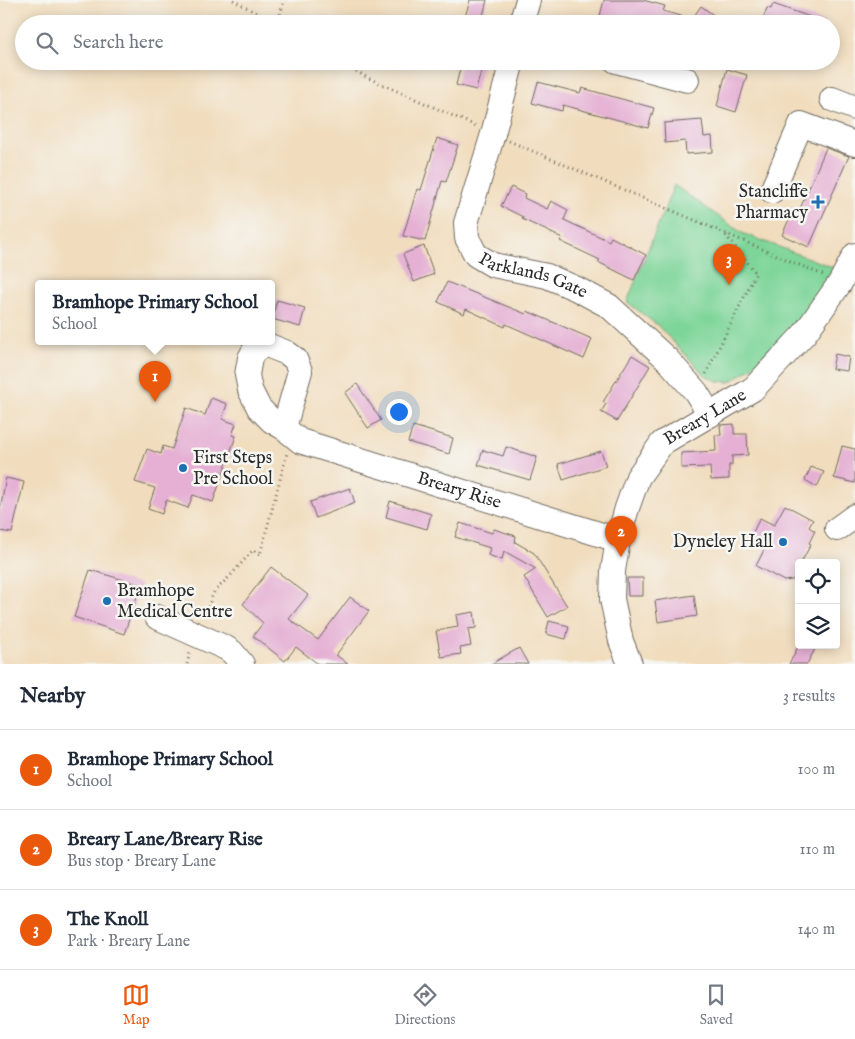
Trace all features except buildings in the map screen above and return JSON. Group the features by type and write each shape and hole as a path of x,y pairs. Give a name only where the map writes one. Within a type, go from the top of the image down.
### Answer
{"street":[{"path":"524,15 528,0"},
{"name":"Parklands Gate","path":"510,70 494,134 466,223 467,238 476,254 493,265 547,276 609,306 667,359 696,392 710,415"},
{"path":"650,70 687,80"},
{"path":"832,99 855,108"},
{"path":"772,191 802,124 855,144"},
{"name":"Breary Lane","path":"630,664 621,642 612,599 613,571 618,540 638,477 662,443 753,390 805,333 840,283 855,255"},
{"name":"Breary Rise","path":"292,435 618,540"},
{"path":"157,618 226,648 242,664"}],"path":[{"path":"233,0 260,15"},
{"path":"280,15 284,0"},
{"path":"354,70 368,78 494,134 840,283"},
{"path":"696,392 721,346 756,273 723,232"},
{"path":"186,664 214,592 252,550 260,556 288,449 292,450 294,440 292,435"}],"green space":[{"path":"674,185 742,233 835,268 812,305 787,335 753,367 730,382 717,381 705,375 657,325 627,302"}],"place":[{"name":"Stancliffe Pharmacy","path":"818,202"},
{"name":"The Knoll","path":"729,285"},
{"name":"Bramhope Primary School","path":"155,402"},
{"name":"First Steps Pre School","path":"183,468"},
{"name":"Dyneley Hall","path":"783,542"},
{"name":"Breary Lane/Breary Rise","path":"621,557"},
{"name":"Bramhope Medical Centre","path":"107,601"}]}
